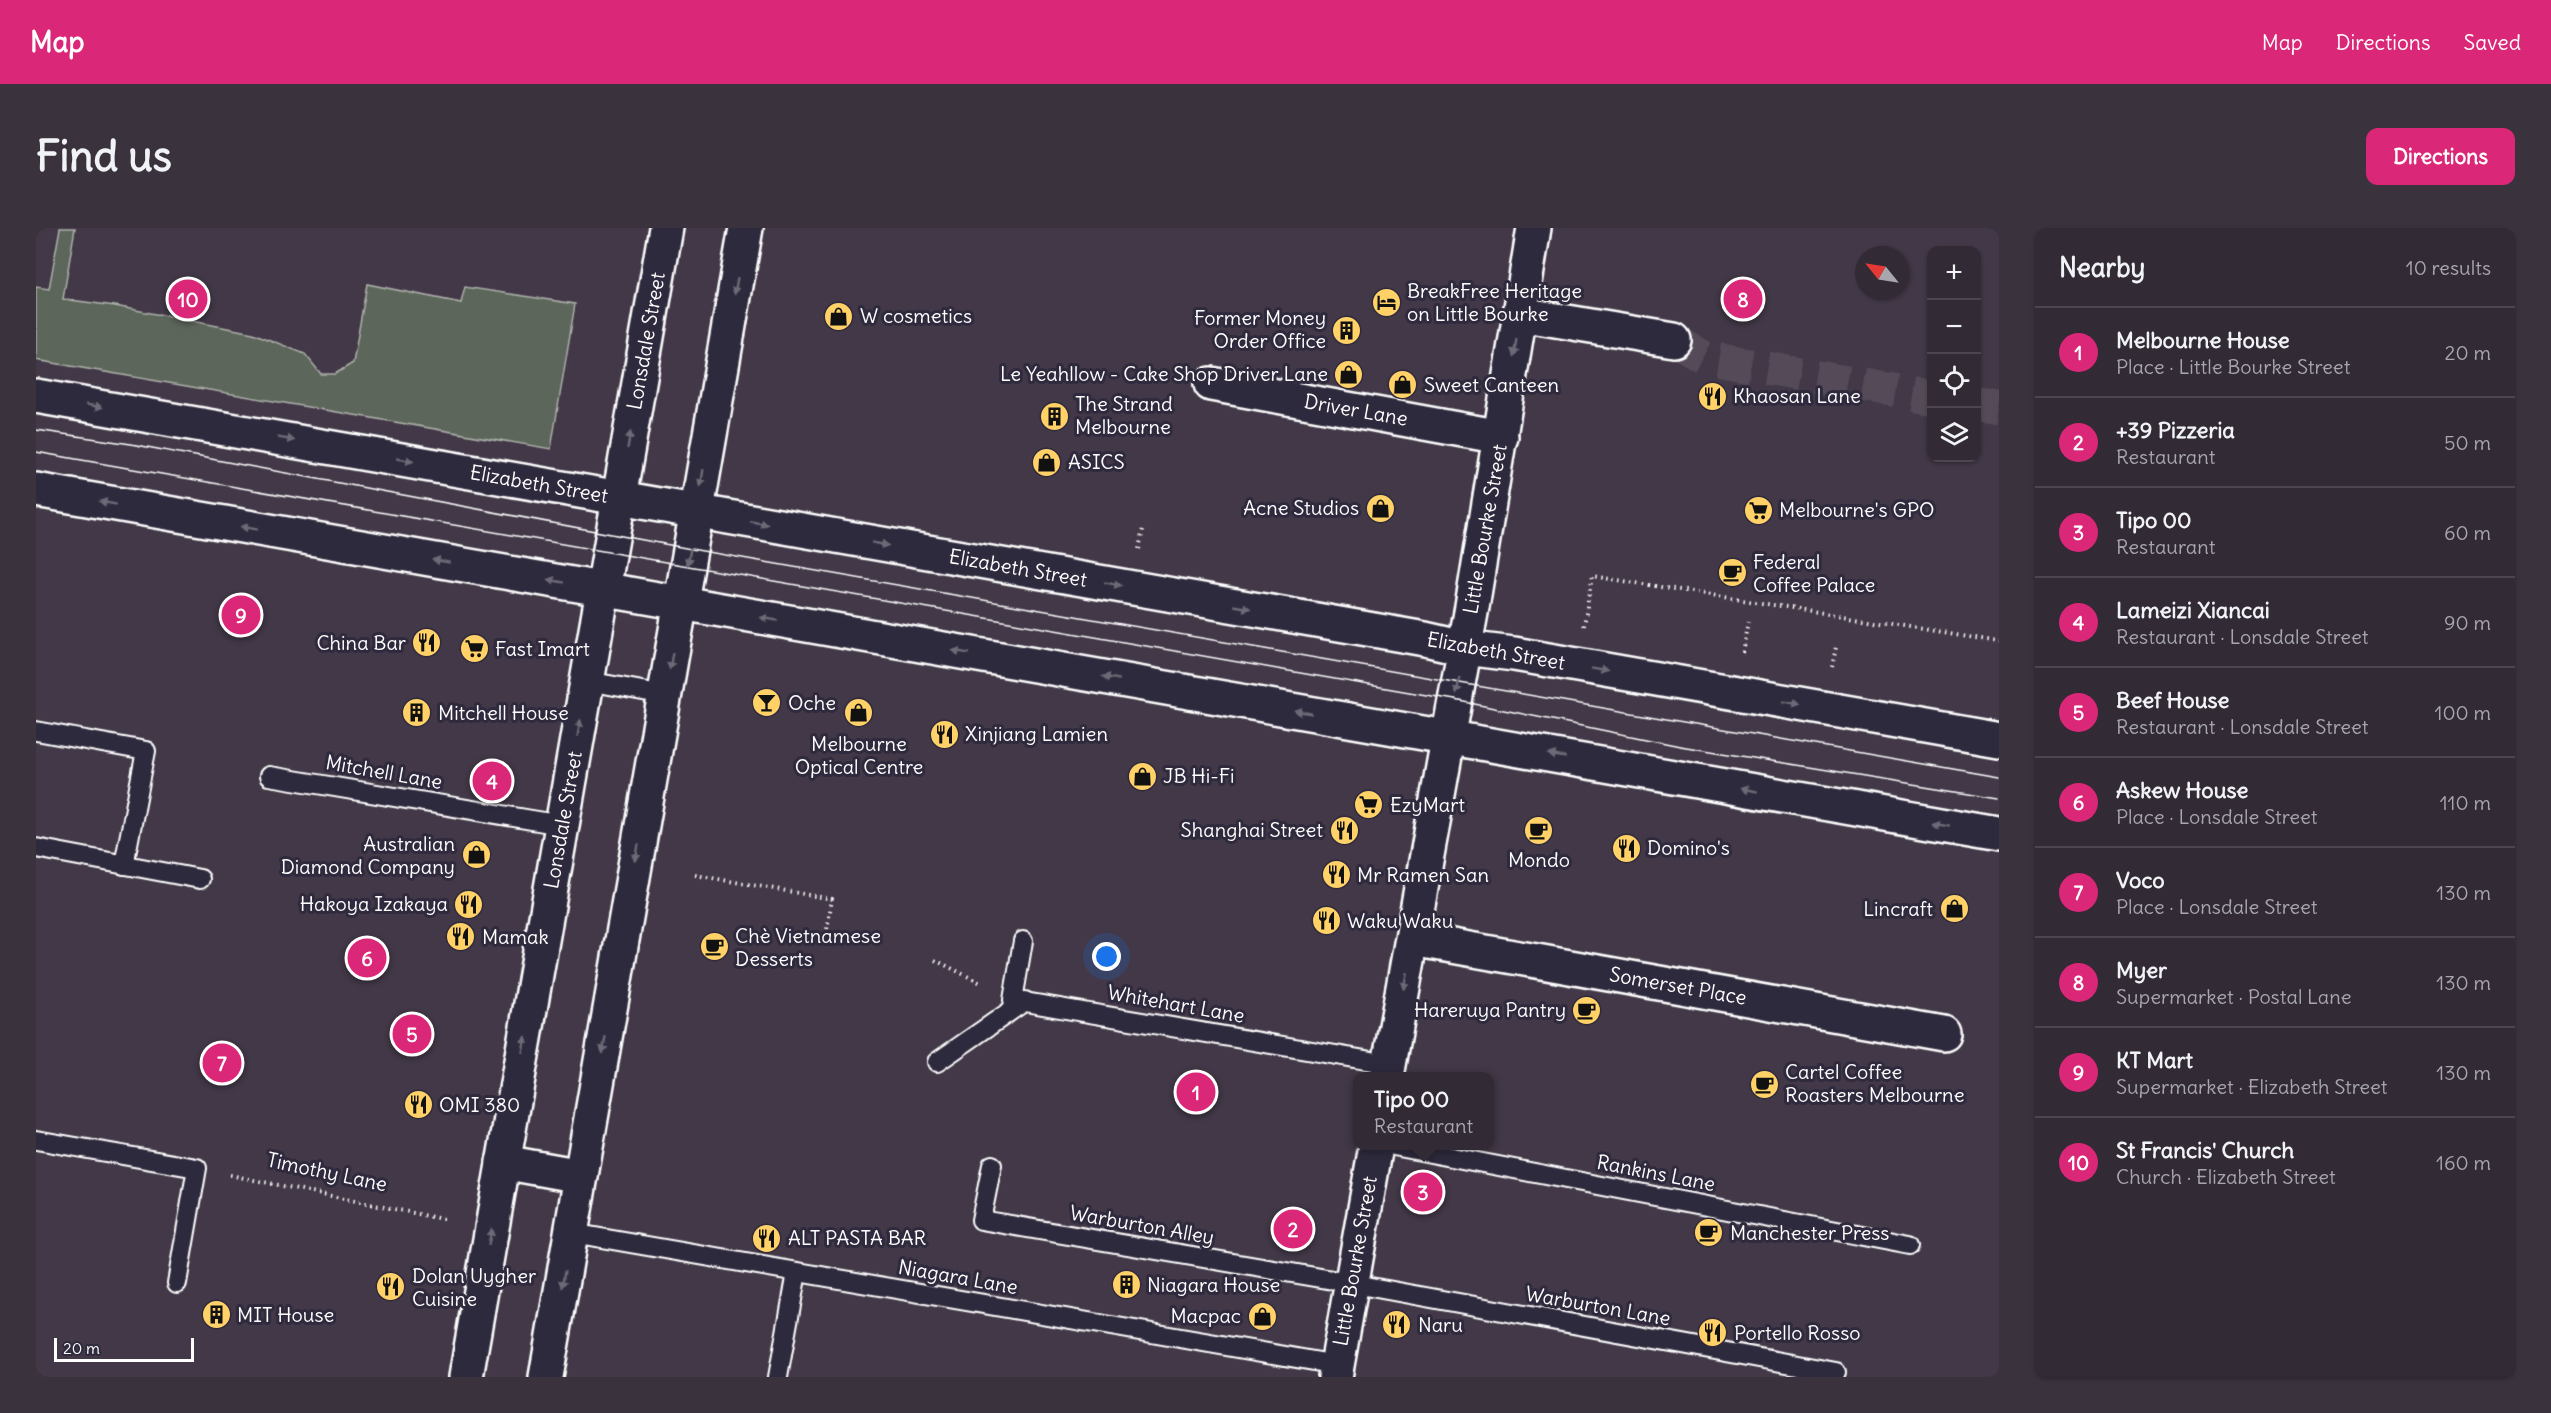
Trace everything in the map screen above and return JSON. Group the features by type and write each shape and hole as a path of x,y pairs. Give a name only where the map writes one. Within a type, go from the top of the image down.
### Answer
{"street":[{"name":"Lonsdale Street","path":"466,1377 666,228"},
{"path":"546,1377 746,228"},
{"name":"Little Bourke Street","path":"1388,1070 1449,737 1501,437 1534,228"},
{"path":"1520,314 1674,340"},
{"name":"Driver Lane","path":"1212,384 1501,437"},
{"name":"Elizabeth Street","path":"36,396 1414,637 1464,648 1525,656 1999,739"},
{"path":"36,490 1999,834"},
{"name":"Somerset Place","path":"1413,939 1944,1034"},
{"name":"Little Bourke Street","path":"1336,1371 1375,1150"},
{"path":"503,1162 581,1176"}],"lane":[{"path":"587,681 665,695"},
{"path":"36,731 146,751 124,865"},
{"name":"Mitchell Lane","path":"269,776 562,825"},
{"path":"36,848 200,879"},
{"path":"937,1062 1019,1001 1023,940"},
{"name":"Whitehart Lane","path":"1019,1001 1388,1070"},
{"path":"36,1140 197,1168 177,1283"},
{"name":"Rankins Lane","path":"1415,1150 1910,1245"},
{"name":"Warburton Alley","path":"992,1165 981,1220 1351,1284"},
{"name":"Niagara Lane","path":"572,1233 1336,1371"},
{"path":"778,1377 797,1272"},
{"name":"Warburton Lane","path":"1351,1284 1836,1372"}],"path":[{"path":"1139,549 1143,529"},
{"path":"1584,626 1592,576 1999,641"},
{"path":"1742,652 1748,622"},
{"path":"1832,668 1836,647"},
{"path":"694,875 832,899 825,942 835,943"},
{"path":"935,960 1019,1001"},
{"name":"Timothy Lane","path":"197,1168 447,1220"}],"green space":[{"path":"60,228 75,228 63,299 115,306 253,333 305,354 321,374 335,374 353,363 367,284 461,303 465,287 575,304 551,449 36,360 36,287 49,289"}],"tunnel":[{"path":"1674,340 1704,357 1927,396"},
{"path":"1981,405 1999,408"}],"tram line":[{"path":"36,430 131,444 691,549 1999,777"},
{"path":"36,452 1455,700 1680,746 1999,798"}],"place":[{"name":"St Francis' Church","path":"188,299"},
{"name":"Myer","path":"1743,299"},
{"name":"BreakFree Heritage on Little Bourke","path":"1386,302"},
{"name":"W cosmetics","path":"839,316"},
{"name":"Former Money Order Office","path":"1347,330"},
{"name":"Le Yeahllow - Cake Shop Driver Lane","path":"1349,374"},
{"name":"Sweet Canteen","path":"1403,385"},
{"name":"Khaosan Lane","path":"1712,396"},
{"name":"The Strand Melbourne","path":"1054,416"},
{"name":"ASICS","path":"1047,462"},
{"name":"Acne Studios","path":"1380,508"},
{"name":"Melbourne's GPO","path":"1758,510"},
{"name":"Federal Coffee Palace","path":"1732,573"},
{"name":"KT Mart","path":"241,615"},
{"name":"China Bar","path":"427,643"},
{"name":"Fast Imart","path":"474,649"},
{"name":"Oche","path":"767,703"},
{"name":"Mitchell House","path":"417,713"},
{"name":"Melbourne Optical Centre","path":"859,713"},
{"name":"Xinjiang Lamien","path":"944,734"},
{"name":"JB Hi-Fi","path":"1142,776"},
{"name":"Lameizi Xiancai","path":"492,781"},
{"name":"EzyMart","path":"1369,805"},
{"name":"Shanghai Street","path":"1344,830"},
{"name":"Mondo","path":"1539,830"},
{"name":"Domino's","path":"1626,848"},
{"name":"Australian Diamond Company","path":"476,855"},
{"name":"Mr Ramen San","path":"1336,875"},
{"name":"Hakoya Izakaya","path":"469,904"},
{"name":"Lincraft","path":"1954,909"},
{"name":"Waku Waku","path":"1326,921"},
{"name":"Mamak","path":"461,937"},
{"name":"Chè Vietnamese Desserts","path":"714,947"},
{"name":"Askew House","path":"367,958"},
{"name":"Hareruya Pantry","path":"1587,1010"},
{"name":"Beef House","path":"412,1034"},
{"name":"Voco","path":"222,1063"},
{"name":"Cartel Coffee Roasters Melbourne","path":"1764,1084"},
{"name":"Melbourne House","path":"1196,1092"},
{"name":"OMI 380","path":"418,1105"},
{"name":"Tipo 00","path":"1423,1192"},
{"name":"+39 Pizzeria","path":"1293,1229"},
{"name":"Manchester Press","path":"1709,1233"},
{"name":"ALT PASTA BAR","path":"767,1238"},
{"name":"Niagara House","path":"1126,1285"},
{"name":"Dolan Uygher Cuisine","path":"391,1287"},
{"name":"MIT House","path":"216,1315"},
{"name":"Macpac","path":"1262,1316"},
{"name":"Naru","path":"1397,1325"},
{"name":"Portello Rosso","path":"1713,1333"}]}
